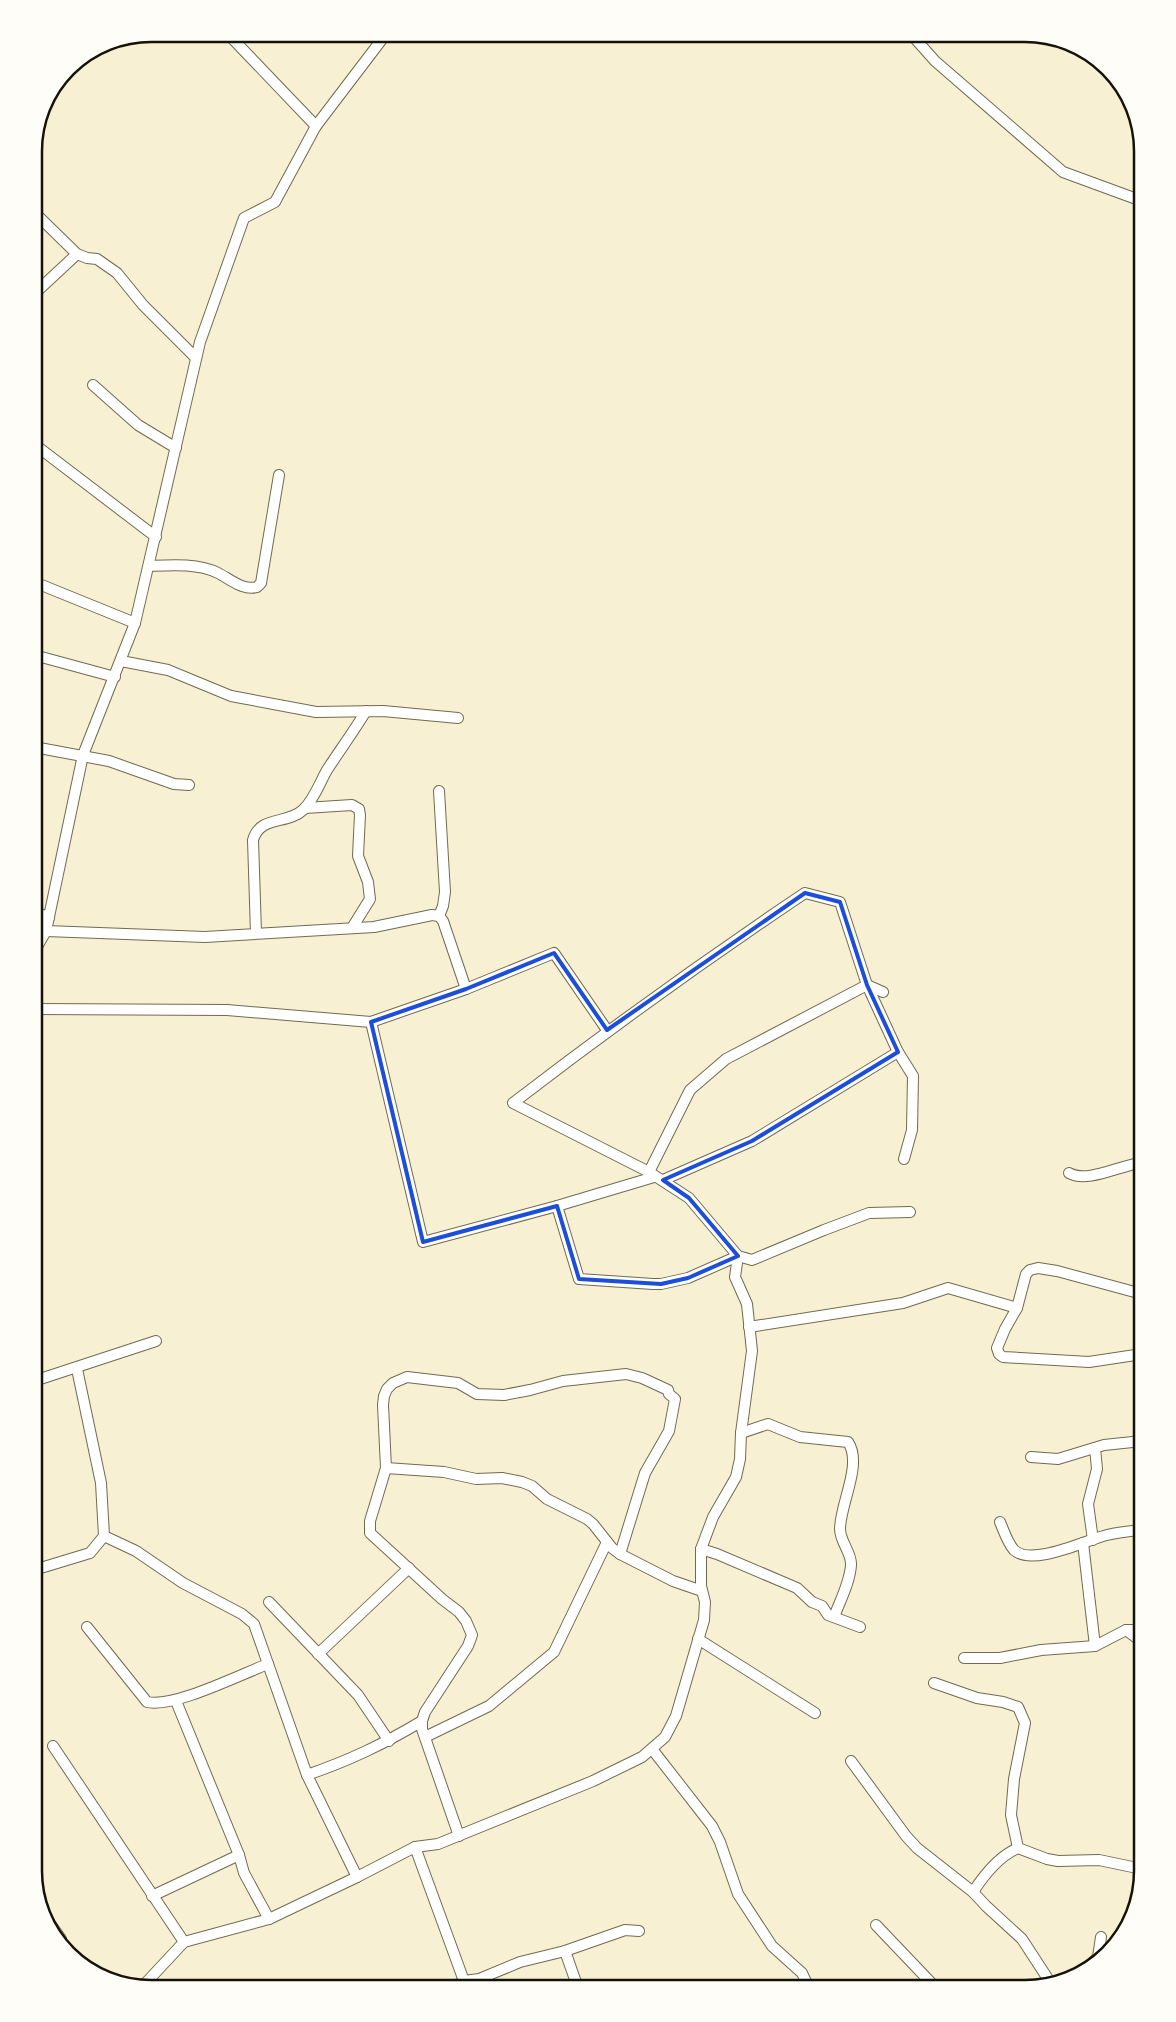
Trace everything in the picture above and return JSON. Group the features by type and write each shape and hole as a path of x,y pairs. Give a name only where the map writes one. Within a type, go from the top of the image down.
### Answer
{"street":[{"path":"236,42 316,126"},
{"path":"43,937 49,918 83,755 135,623 200,342 244,218 274,202 316,126 380,42"},
{"path":"919,43 935,61 1064,172 1134,198"},
{"path":"43,221 77,254 87,258 96,258 117,273 143,305 196,358"},
{"path":"43,286 77,254"},
{"path":"93,385 138,425 176,448"},
{"path":"43,451 156,537"},
{"path":"149,566 174,565 196,567 216,572 245,587 257,587 261,583 279,475"},
{"path":"43,586 135,623"},
{"path":"43,657 115,677"},
{"path":"121,661 168,670 231,696 316,712 419,713 458,718"},
{"path":"256,933 253,840 256,831 262,825 297,815 305,808 327,770 366,711"},
{"path":"43,748 109,761 174,784 189,786"},
{"path":"439,791 445,892 444,906 439,916"},
{"path":"305,808 352,805 359,809 358,856 368,882 370,899 352,928"},
{"path":"904,1159 912,1130 913,1076 898,1052 867,985 840,902 805,893 731,942 607,1030 513,1103 656,1177 690,1198 738,1256 752,1260 869,1213 910,1212"},
{"path":"43,915 49,918"},
{"path":"46,931 205,937 374,927 432,915 439,916 444,921 466,989"},
{"path":"42,1009 227,1010 371,1022 466,989 554,953 607,1030"},
{"path":"867,985 883,992"},
{"path":"656,1177 690,1090 726,1059 867,985"},
{"path":"371,1022 423,1242 656,1177 752,1141 898,1052"},
{"path":"1070,1172 1074,1176 1084,1176 1134,1165"},
{"path":"557,1206 580,1279 661,1284 688,1278 738,1256"},
{"path":"150,1979 184,1942 269,1919 415,1847 438,1844 593,1781 642,1757 665,1737 676,1716 704,1620 705,1602 702,1592 701,1549 713,1517 736,1477 740,1459 741,1433 752,1351 747,1304 735,1277 738,1256"},
{"path":"1134,1292 1038,1268 1030,1270 1026,1274 1017,1308 997,1348 1002,1357 1089,1362 1134,1355"},
{"path":"750,1327 903,1303 948,1288 1017,1308"},
{"path":"42,1378 156,1341"},
{"path":"42,1568 90,1553 104,1536 101,1482 77,1368"},
{"path":"459,1836 425,1738 422,1721 425,1712 468,1646 472,1635 466,1621 459,1612 442,1599 370,1533 370,1522 386,1468 384,1396 393,1383 408,1377 458,1383 477,1394 504,1396 563,1380 626,1374 642,1378 668,1390 669,1394 675,1399 669,1431 645,1473 620,1554"},
{"path":"741,1433 768,1424 800,1437 839,1440 848,1442 851,1446 853,1461 840,1529 842,1541 851,1564 834,1617"},
{"path":"1031,1457 1058,1459 1095,1448 1134,1442"},
{"path":"1094,1646 1088,1541 1088,1504 1097,1469 1095,1448"},
{"path":"386,1468 444,1472 476,1479 502,1478 522,1482 532,1486 547,1498 587,1519 620,1554 673,1581 702,1592"},
{"path":"1000,1522 1014,1550 1023,1555 1041,1555 1108,1535 1134,1531"},
{"path":"104,1536 136,1552 183,1583 242,1614 254,1624 307,1775 357,1877"},
{"path":"425,1738 489,1706 554,1652 607,1542"},
{"path":"701,1549 797,1588 812,1602 822,1606 828,1615 860,1626"},
{"path":"318,1654 409,1568"},
{"path":"269,1602 358,1695 390,1741"},
{"path":"87,1627 147,1702 156,1704 176,1701 268,1664"},
{"path":"1126,1630 1134,1636"},
{"path":"964,1658 1000,1658 1041,1650 1094,1646 1126,1630 1134,1630"},
{"path":"698,1639 815,1713"},
{"path":"934,1683 977,1698 1003,1702 1018,1707 1023,1714 1025,1723 1014,1779 1011,1815 1018,1848"},
{"path":"176,1701 239,1855 244,1872 269,1919"},
{"path":"307,1775 355,1758 390,1741 422,1721"},
{"path":"53,1746 184,1942"},
{"path":"652,1749 712,1826 720,1842 738,1894 772,1946 802,1973 805,1980"},
{"path":"851,1761 906,1836 917,1848 973,1892 1022,1939 1047,1977"},
{"path":"415,1847 463,1979"},
{"path":"973,1892 983,1877 1010,1851 1018,1848 1058,1861 1099,1860 1134,1867"},
{"path":"152,1896 239,1855"},
{"path":"876,1925 928,1980"},
{"path":"476,1979 520,1962 565,1951 625,1930 639,1931"},
{"path":"1099,1949 1101,1937"},
{"path":"565,1951 575,1979"}],"highlighted area":[{"path":"805,893 840,902 867,985 898,1052 752,1141 663,1180 689,1198 738,1256 688,1278 661,1284 579,1279 557,1206 423,1242 371,1022 466,989 554,953 607,1030"}]}
